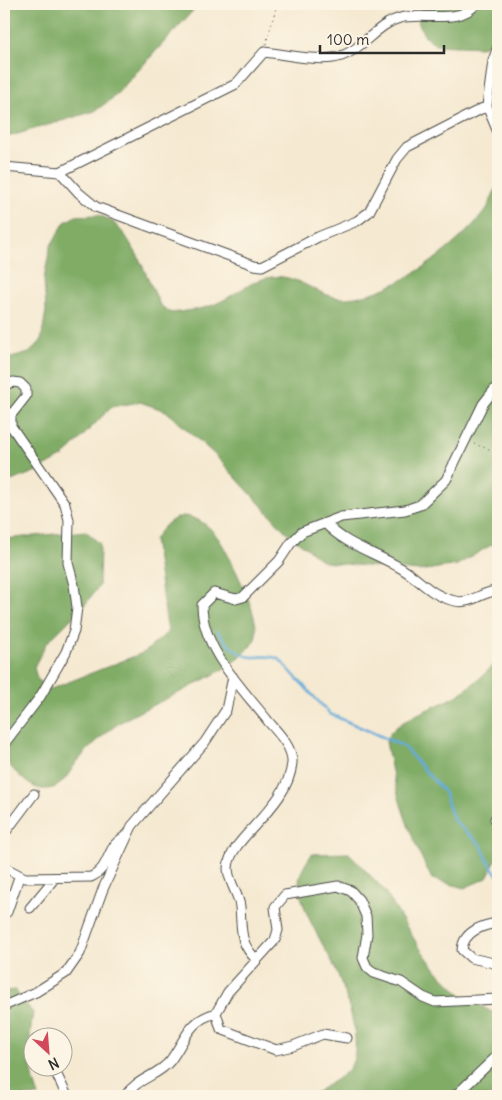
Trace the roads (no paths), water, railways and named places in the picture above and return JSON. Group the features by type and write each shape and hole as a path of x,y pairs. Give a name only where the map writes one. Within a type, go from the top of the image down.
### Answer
{"street":[{"path":"4,167 60,172 236,84 264,52 331,58 340,56 348,54 389,21 406,16 453,16 472,9 476,4"},
{"path":"498,46 487,106 498,132"},
{"path":"60,172 79,193 96,207 194,245 262,266 318,237 357,222 369,212 397,160 407,147 487,106"},
{"path":"4,385 20,382 26,389 26,396 11,415 11,426 65,504 69,520 68,562 77,607 74,631 66,652 40,697 4,744"},
{"path":"256,959 243,943 239,903 231,883 228,867 234,850 277,801 286,785 292,762 289,751 281,736 233,677 212,645 202,615 202,605 214,593 219,592 236,599 243,597 279,561 291,543 302,532 341,518 405,510 420,505 446,480 483,404 498,385"},
{"path":"325,523 336,534 399,567 436,595 456,602 470,602 498,591"},
{"path":"4,1006 36,992 66,973 80,953 103,889 127,835 132,826 205,742 226,710 233,677"},
{"path":"4,834 34,794"},
{"path":"4,867 19,877 54,879 91,877 99,874 105,866 115,844 127,835"},
{"path":"4,914 7,912 19,877"},
{"path":"30,908 54,879"},
{"path":"125,1096 132,1085 169,1062 185,1033 203,1017 216,1013 228,992 275,940 278,930 275,907 285,895 338,886 351,891 366,916 367,934 363,958 367,967 374,974 401,982 423,997 435,1002 498,999"},
{"path":"498,923 486,924 469,934 463,941 462,950 471,958 498,964"},
{"path":"216,1013 221,1028 276,1050 323,1034 347,1038"},
{"path":"455,1096 498,1055"},
{"path":"58,1078 67,1096"}],"waterway":[{"path":"217,631 232,648 241,654 252,657 279,659 330,714 403,746 444,792 454,821 481,845 488,861 498,876"}]}
